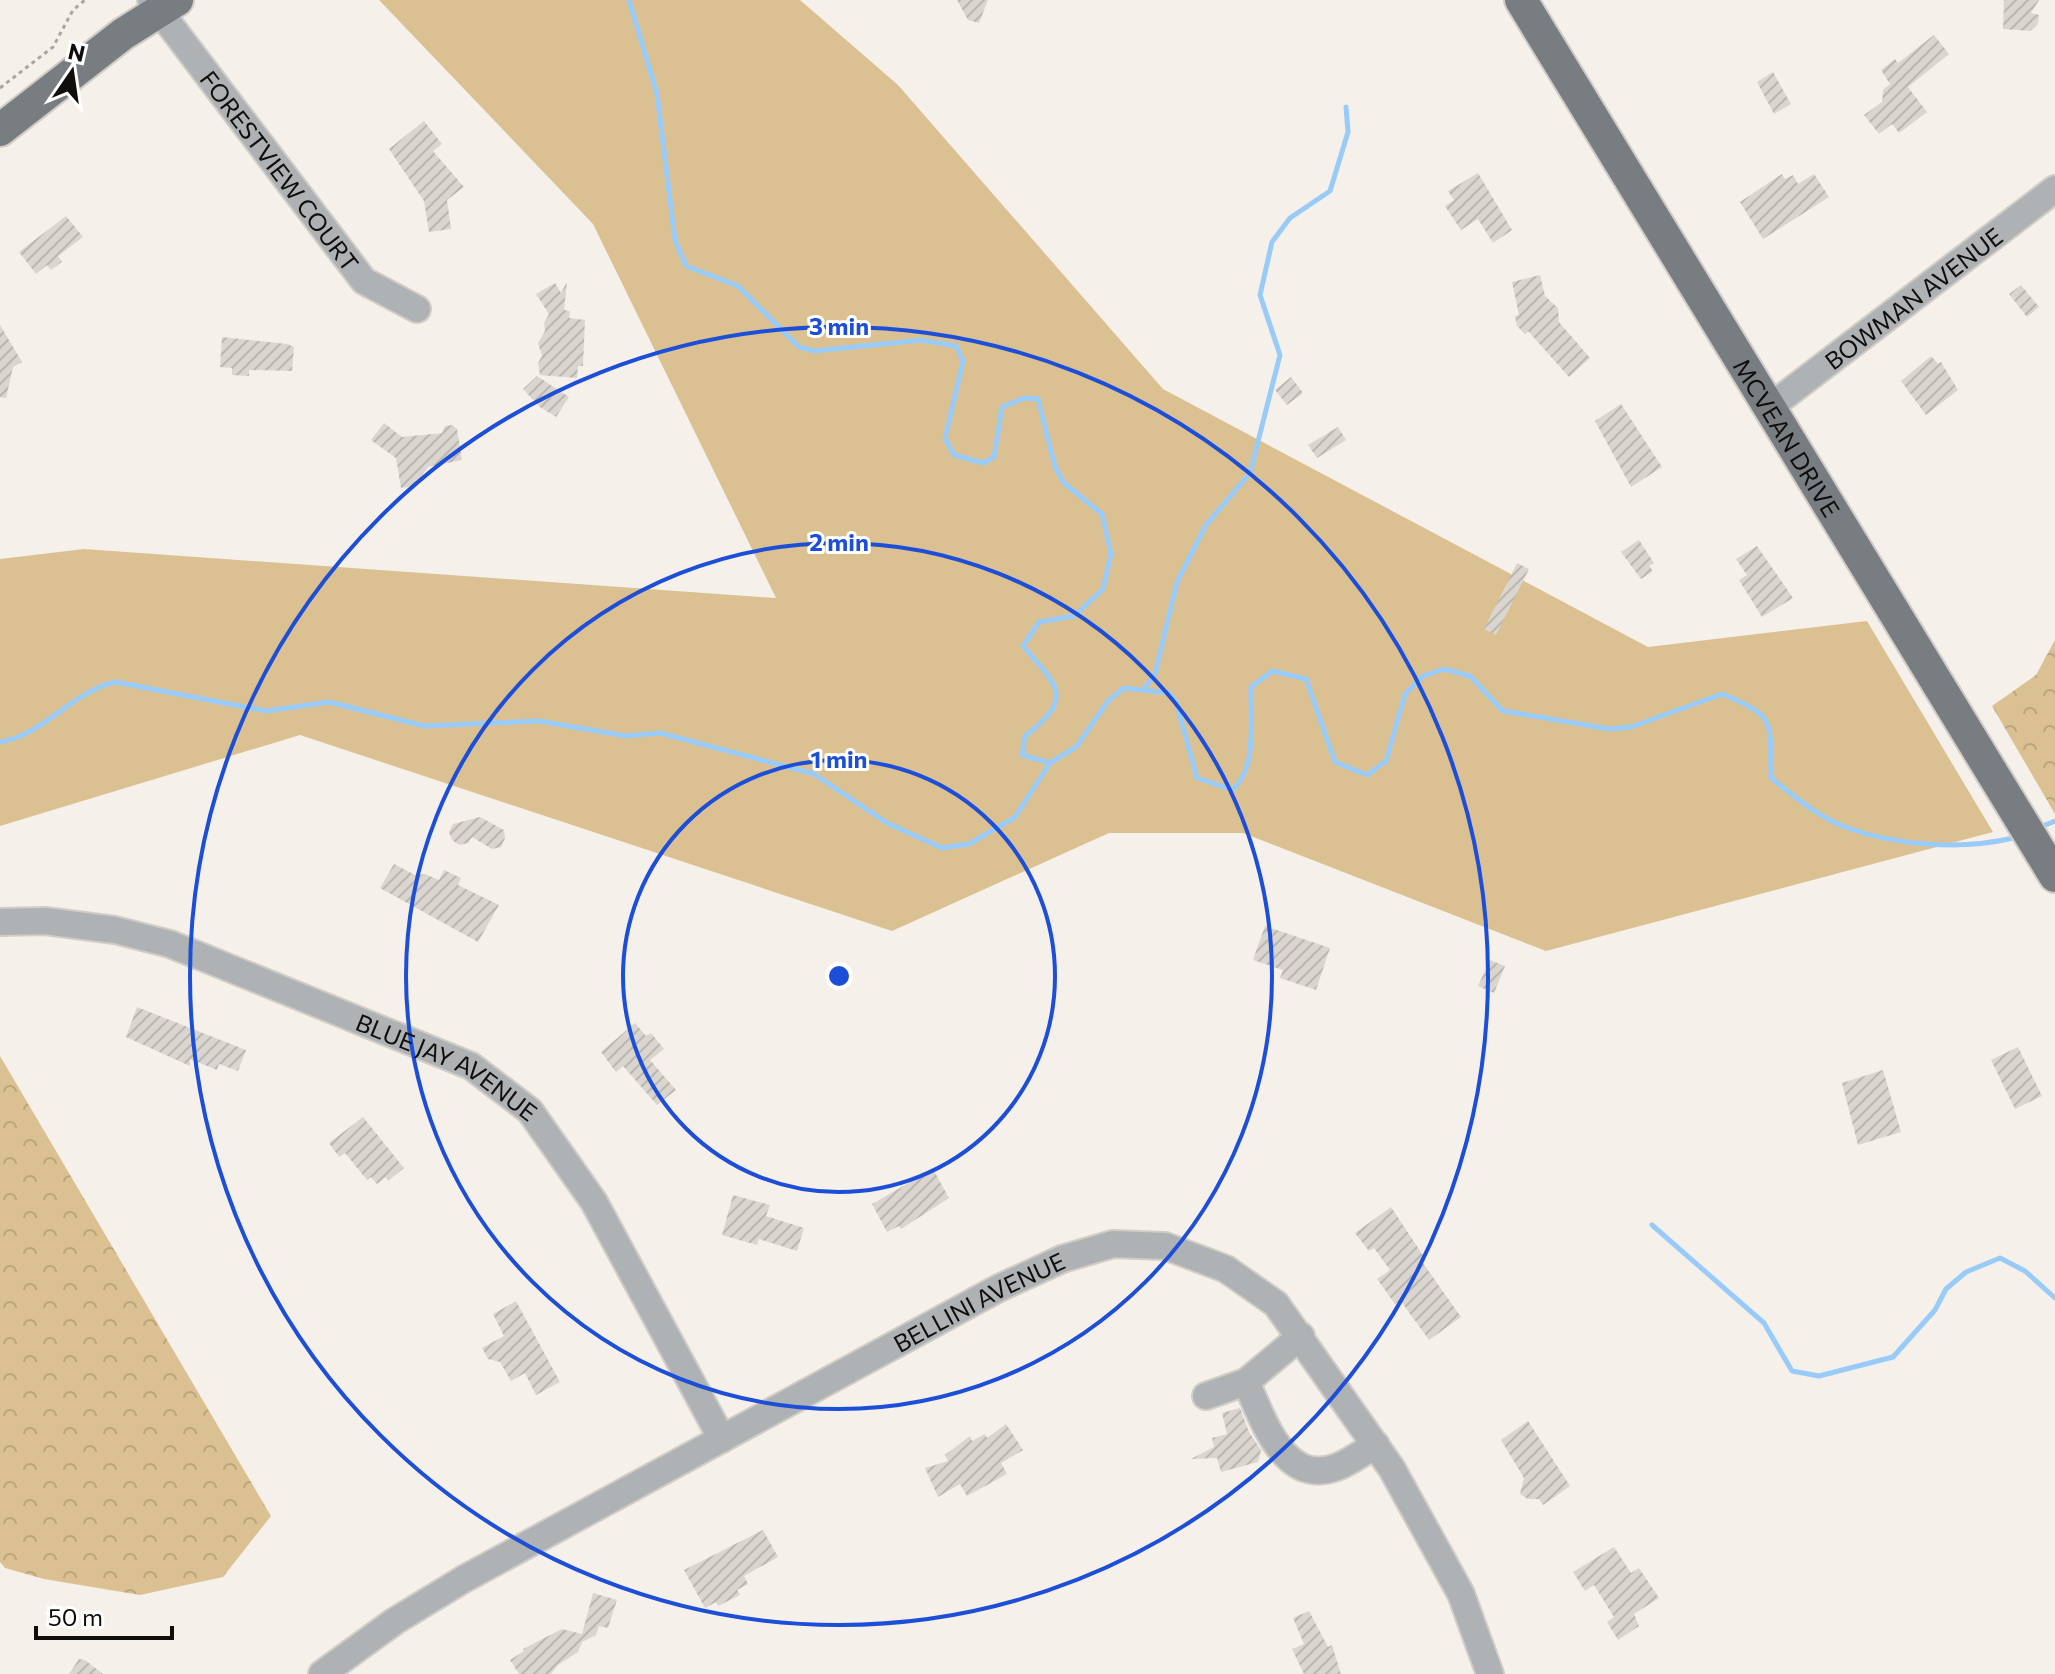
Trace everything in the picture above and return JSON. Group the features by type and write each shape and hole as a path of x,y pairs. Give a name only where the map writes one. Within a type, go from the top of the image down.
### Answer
{"main road":[{"name":"MCVEAN DRIVE","path":"1521,0 2055,876"},
{"path":"0,130 163,4"}],"street":[{"name":"FORESTVIEW COURT","path":"163,4 364,281 417,309"},
{"name":"BOWMAN AVENUE","path":"1770,407 2055,189"},
{"name":"BLUE JAY AVENUE","path":"0,922 45,921 115,930 170,944 471,1066 530,1111 594,1202 722,1439"},
{"name":"BELLINI AVENUE","path":"322,1674 395,1621 464,1579 999,1288 1062,1259 1113,1244 1165,1246 1226,1269 1276,1304 1376,1445 1461,1594 1490,1674"},
{"path":"1206,1396 1246,1382 1301,1336"},
{"path":"1246,1382 1279,1453 1300,1466 1318,1471 1337,1467 1376,1445"}],"path":[{"path":"0,88 53,47 73,10 85,0"}],"green space":[{"path":"379,0 800,0 898,85 1163,389 1648,647 1867,621 1993,832 1546,951 1243,833 1109,833 892,931 300,735 0,826 0,559 84,549 776,598 593,224"},
{"path":"2055,640 2055,814 1992,706 2036,675"},
{"path":"0,1056 271,1516 223,1577 140,1595 44,1579 5,1568 0,1562"}],"building":[{"path":"957,0 988,0 979,23 968,20"},
{"path":"2004,0 2039,0 2031,13 2039,15 2038,24 2031,31 2003,29"},
{"path":"1934,35 1949,54 1908,87 1927,112 1899,133 1892,124 1879,134 1864,115 1882,102 1883,90 1890,84 1881,70 1895,59 1898,63"},
{"path":"1773,72 1791,104 1774,114 1757,82"},
{"path":"424,121 442,144 433,151 464,187 447,200 451,229 429,232 424,201 389,149"},
{"path":"1478,173 1512,230 1493,243 1478,219 1461,230 1445,206 1454,200 1448,191"},
{"path":"1782,174 1785,179 1793,175 1798,184 1814,174 1829,197 1763,239 1740,202"},
{"path":"66,216 83,237 58,256 62,262 51,270 47,265 36,274 19,252"},
{"path":"1540,275 1545,296 1558,308 1559,322 1590,358 1569,377 1528,331 1525,334 1517,326 1515,316 1519,315 1512,282"},
{"path":"567,282 564,310 570,311 569,318 585,320 583,366 578,366 577,378 540,375 538,363 542,356 538,343 549,314 536,294 555,283 561,293"},
{"path":"2021,285 2039,307 2027,317 2009,294"},
{"path":"0,325 22,362 13,367 6,398 0,397"},
{"path":"222,337 294,347 292,371 249,370 249,376 232,375 232,368 220,367"},
{"path":"1931,356 1938,364 1941,362 1958,390 1926,415 1901,381"},
{"path":"537,376 569,397 556,417 540,407 523,389"},
{"path":"1291,377 1303,393 1287,405 1275,390"},
{"path":"1621,404 1662,467 1631,487 1595,421"},
{"path":"384,423 402,437 442,433 445,426 452,425 457,429 462,460 428,467 415,486 401,488 396,458 371,440"},
{"path":"1338,427 1346,440 1317,458 1308,445"},
{"path":"1639,540 1654,563 1649,566 1653,571 1641,579 1621,552"},
{"path":"1757,546 1793,598 1762,617 1739,580 1747,575 1736,559"},
{"path":"1517,563 1529,569 1496,635 1484,629"},
{"path":"480,817 504,830 501,847 492,849 472,837 468,843 459,845 452,840 449,832 453,824"},
{"path":"394,864 415,875 425,874 439,880 444,870 461,878 458,885 499,905 478,942 380,888"},
{"path":"1265,926 1330,948 1316,990 1280,978 1283,970 1253,960"},
{"path":"1490,960 1505,966 1494,993 1478,986"},
{"path":"137,1007 246,1050 238,1071 219,1064 217,1070 190,1059 190,1066 126,1037"},
{"path":"635,1023 646,1036 651,1033 664,1049 650,1060 676,1090 657,1105 623,1066 616,1072 601,1052"},
{"path":"2018,1047 2042,1096 2015,1109 1991,1060"},
{"path":"1883,1070 1901,1132 1858,1145 1842,1083"},
{"path":"363,1117 404,1168 388,1181 386,1177 377,1184 371,1177 367,1180 345,1153 339,1157 329,1143"},
{"path":"933,1169 949,1198 901,1229 899,1226 887,1232 872,1204"},
{"path":"733,1195 770,1205 766,1216 804,1228 797,1251 759,1239 757,1245 722,1235"},
{"path":"1391,1207 1426,1260 1423,1263 1461,1317 1429,1340 1400,1300 1395,1304 1377,1279 1390,1270 1374,1248 1369,1251 1355,1233"},
{"path":"516,1301 560,1382 536,1395 525,1373 511,1381 500,1362 488,1359 482,1348 504,1336 493,1314"},
{"path":"1240,1408 1249,1432 1261,1450 1258,1462 1221,1472 1217,1458 1191,1459 1214,1447 1212,1438 1227,1434 1222,1413"},
{"path":"1528,1421 1570,1486 1543,1505 1539,1499 1528,1499 1520,1494 1524,1478 1501,1440"},
{"path":"1006,1424 1023,1450 1001,1463 1007,1474 967,1496 960,1484 938,1497 925,1468 948,1461 945,1455 970,1436 972,1441 985,1434 987,1438"},
{"path":"763,1530 778,1557 744,1576 748,1584 737,1590 740,1595 718,1606 716,1602 705,1608 684,1570"},
{"path":"1614,1547 1631,1573 1639,1568 1659,1598 1634,1614 1639,1626 1618,1640 1607,1622 1614,1617 1594,1585 1585,1591 1573,1572"},
{"path":"593,1593 617,1600 608,1628 599,1626 596,1635 582,1642 578,1652 558,1665 551,1674 519,1674 510,1660 523,1649 562,1629 582,1634"},
{"path":"1309,1611 1328,1647 1332,1645 1341,1674 1304,1674 1292,1649 1304,1644 1293,1618"},
{"path":"79,1659 85,1660 103,1674 69,1674"}],"waterway":[{"path":"629,0 657,94 675,240 686,266 738,286 799,347 814,351 921,340 956,346 963,361 945,438 954,455 983,463 994,457 1002,407 1024,398 1038,399 1055,467 1064,483 1102,514 1111,554 1103,589 1074,616 1039,622 1023,646 1052,682 1056,701 1041,723 1025,736 1022,755 1050,763"},
{"path":"1144,689 1155,674 1177,582 1206,525 1250,473 1280,355 1260,295 1272,242 1290,218 1330,191 1348,132 1346,107"},
{"path":"0,742 30,731 85,695 115,682 266,711 329,702 424,726 539,721 626,736 660,733 814,774 887,823 942,848 969,844 1015,817 1050,763 1076,747 1108,701 1124,688 1169,693 1176,702 1197,778 1232,790 1240,781 1249,756 1251,687 1272,671 1306,679 1335,762 1367,775 1386,761 1405,694 1423,676 1444,669 1470,676 1503,711 1609,729 1631,727 1722,694 1753,709 1767,723 1771,744 1771,778 1837,824 1887,839 1930,844 1973,844 2013,838"},
{"path":"2043,826 2055,821"},
{"path":"1652,1225 1764,1323 1792,1371 1819,1376 1893,1357 1935,1310 1946,1289 1966,1272 2000,1258 2025,1271 2055,1298"}]}
